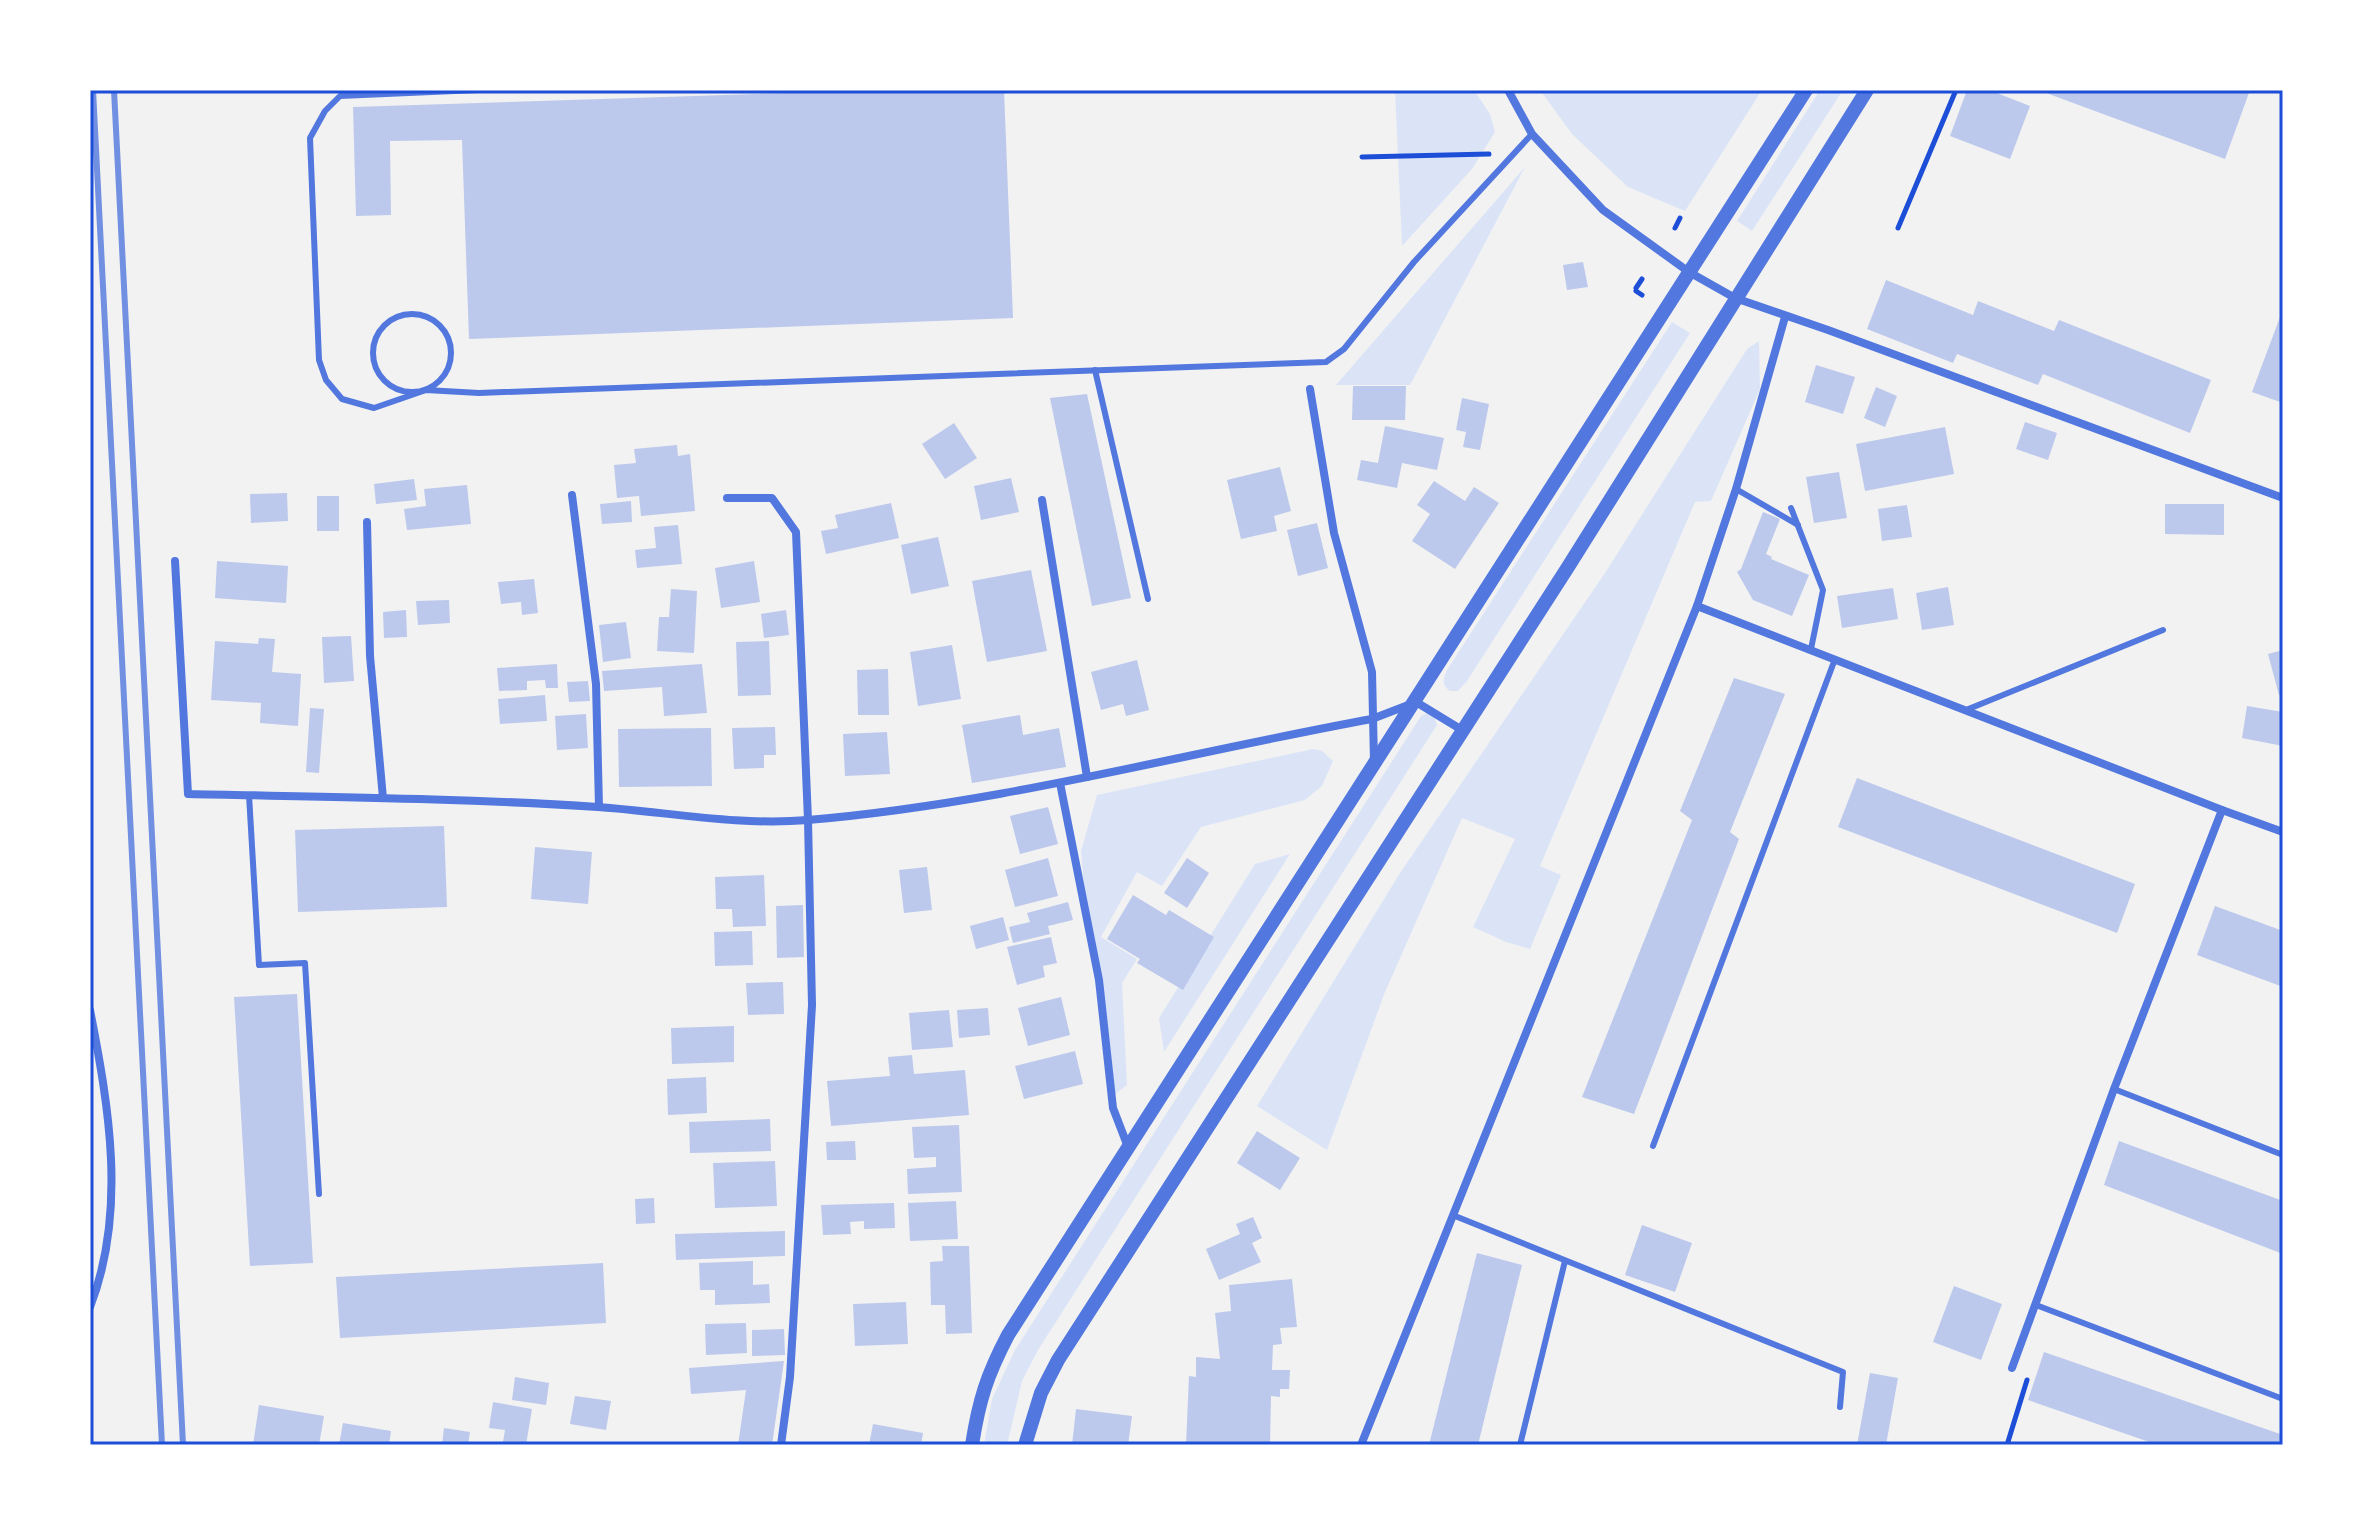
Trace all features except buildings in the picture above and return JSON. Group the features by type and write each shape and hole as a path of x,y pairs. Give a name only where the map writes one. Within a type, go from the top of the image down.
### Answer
{"street":[{"path":"1508,90 1532,134 1603,210 1689,272 1735,298 2283,498"},
{"path":"972,1445 979,1403 989,1372 1008,1335 1806,90"},
{"path":"1025,1445 1041,1393 1058,1360 1576,553 1867,90"},
{"path":"1361,1445 1697,606 1736,489 1785,317"},
{"path":"1310,389 1334,533 1372,672 1374,762"},
{"path":"572,495 596,684 599,807"},
{"path":"727,498 772,498 796,532 812,1005 790,1377 781,1445"},
{"path":"1042,500 1087,777"},
{"path":"367,522 370,656 383,798"},
{"path":"175,561 188,794 599,807 745,821 808,820 936,805 1060,783 1372,719 1416,702"},
{"path":"1697,606 2283,832"},
{"path":"1416,702 1462,730"},
{"path":"1060,783 1099,980 1113,1108 1128,1148"},
{"path":"2012,1368 2114,1089 2222,810"},
{"path":"90,1010 104,1078 111,1153 111,1215 102,1276 90,1307"}],"lane":[{"path":"478,90 340,96 325,111 310,138 319,360 326,380 342,399 374,408 426,390 446,374 451,362 449,336 431,317 406,313 383,325 376,336 374,362 379,375 388,385 413,392 426,390 479,393 1326,362 1344,349 1414,262 1532,134"},
{"path":"1095,370 1148,599"},
{"path":"1736,489 1798,525"},
{"path":"1791,508 1823,590 1811,649"},
{"path":"1966,710 2163,630"},
{"path":"1653,1146 1835,659"},
{"path":"249,795 259,965 305,963 319,1194"},
{"path":"2114,1089 2283,1155"},
{"path":"1455,1216 1843,1372 1840,1407"},
{"path":"1520,1445 1565,1261"},
{"path":"2036,1305 2283,1399"}],"path":[{"path":"1898,228 1956,90"},
{"path":"1362,157 1513,153"},
{"path":"1675,228 1680,218"},
{"path":"1638,291 1642,279"},
{"path":"2007,1445 2029,1373 2012,1368"}],"shaded area":[{"path":"1395,90 1474,90 1490,114 1495,132 1472,169 1402,246"},
{"path":"1540,90 1762,90 1685,211 1628,187 1572,134"},
{"path":"1820,90 1843,90 1752,231 1737,221"},
{"path":"1525,167 1410,385 1336,385"},
{"path":"1672,322 1690,333 1467,681 1458,691 1450,691 1444,682 1447,670"},
{"path":"1759,341 1760,389 1711,501 1695,502 1540,866 1561,875 1530,949 1473,927 1515,839 1462,818 1385,992 1327,1150 1257,1106 1400,873 1605,573 1747,349"},
{"path":"1427,713 1434,715 1437,725 1038,1350 1022,1381 1007,1445 984,1445 992,1399 1015,1350 1421,716"},
{"path":"1313,749 1322,751 1333,761 1322,786 1305,800 1201,827 1162,886 1137,872 1101,937 1137,959 1122,983 1127,1085 1114,1095 1085,901 1081,851 1097,795"},
{"path":"1290,854 1164,1052 1159,1018 1255,864"}],"railway":[{"path":"93,90 162,1445"},
{"path":"114,90 183,1445"}]}
